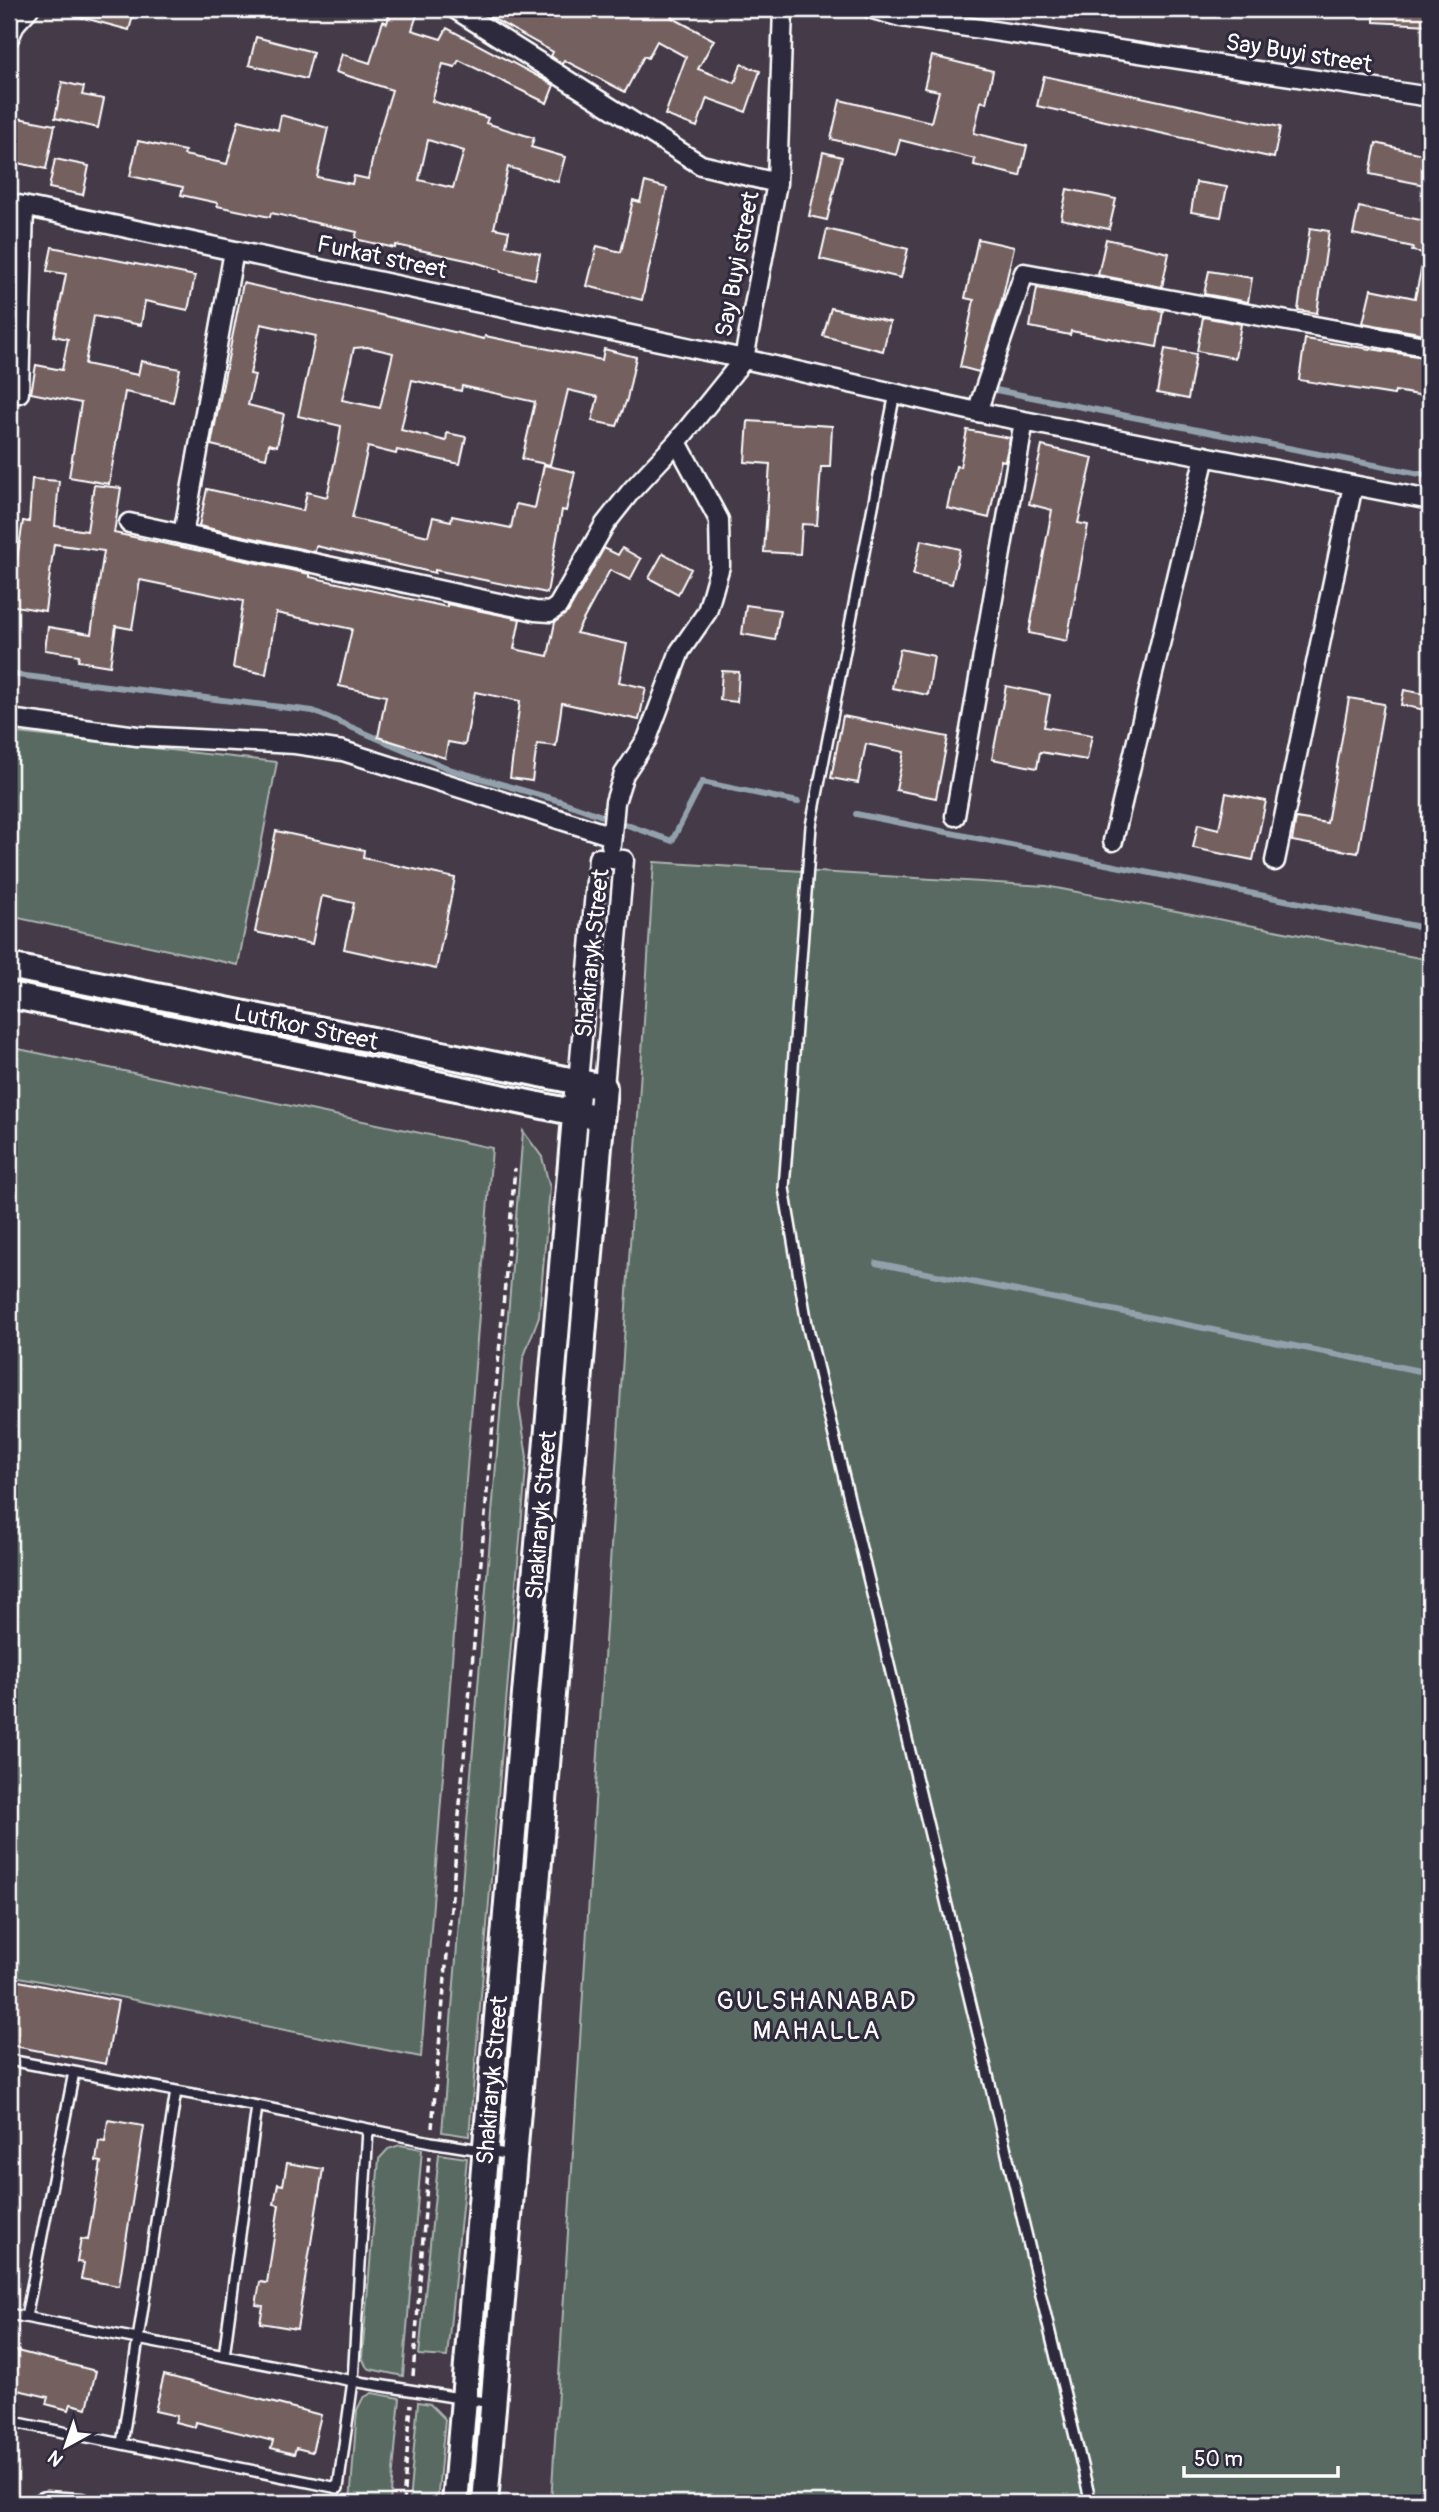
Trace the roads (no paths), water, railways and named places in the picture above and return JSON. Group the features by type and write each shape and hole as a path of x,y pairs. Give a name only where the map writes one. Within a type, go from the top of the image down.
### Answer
{"main road":[{"name":"Lutfkor Street","path":"9,966 604,1087"},
{"name":"Lutfkor Street","path":"9,995 602,1118"},
{"name":"Shakiraryk Street","path":"455,2503 579,1083"},
{"name":"Shakiraryk Street","path":"485,2503 604,1087"}],"street":[{"path":"9,38 16,23 29,9"},
{"path":"455,9 701,165 777,183"},
{"name":"Say Buyi street","path":"744,359 777,183 783,9"},
{"name":"Say Buyi street","path":"872,9 901,17 1430,97"},
{"path":"16,205 19,393"},
{"name":"Furkat street","path":"16,205 744,359 977,412 1430,500"},
{"path":"183,535 234,251"},
{"path":"977,412 1024,273 1430,347"},
{"path":"129,523 535,611 550,612 564,597 605,524 631,491 677,442 744,359"},
{"path":"955,816 1024,421"},
{"path":"609,859 615,802 624,774 647,739 680,651 707,612 720,566 719,520 677,442"},
{"path":"1113,841 1205,456"},
{"path":"1275,860 1353,485"},
{"path":"9,719 137,736 295,744 343,751 612,836"},
{"name":"Shakiraryk Street","path":"579,1083 598,858 624,860 604,1087"},
{"path":"41,2503 81,2503"}],"lane":[{"path":"895,393 811,826 784,1188 810,1338 1091,2503"},
{"path":"9,2060 514,2156"},
{"path":"26,2317 74,2072"},
{"path":"122,2444 176,2091"},
{"path":"224,2356 257,2106"},
{"path":"9,2421 338,2488 353,2381 368,2130"},
{"path":"9,2314 353,2381 493,2404"}],"waterway":[{"path":"996,390 1430,476"},
{"path":"9,674 313,711 452,770 560,801 672,841 702,782 798,802"},
{"path":"856,814 1430,929"},
{"path":"876,1263 1430,1373"}],"district":[{"name":"GULSHANABAD MAHALLA","path":"817,2015"}]}
